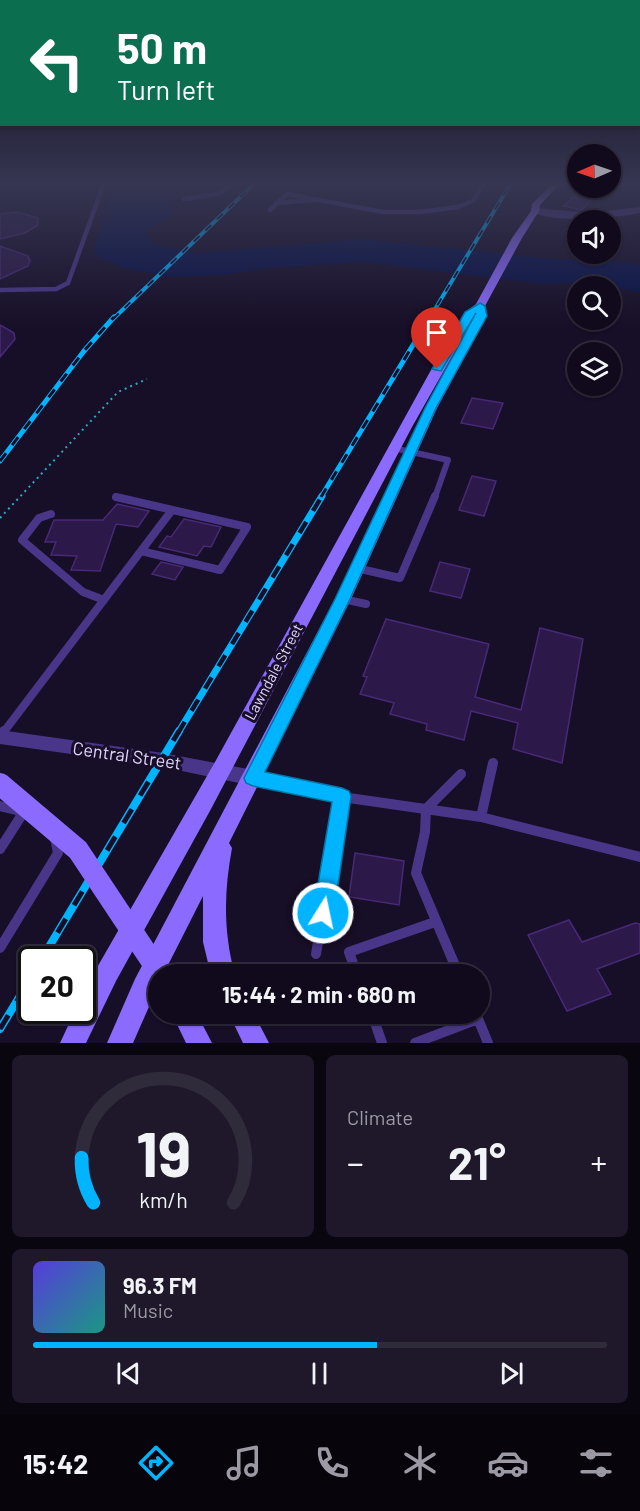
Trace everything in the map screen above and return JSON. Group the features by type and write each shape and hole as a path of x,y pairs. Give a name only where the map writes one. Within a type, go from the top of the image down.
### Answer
{"main road":[{"name":"Lawndale Street","path":"73,1043 134,924 222,770 392,448 469,314 482,303 521,232"},
{"name":"Lawndale Street","path":"120,1043 144,988 343,599 409,452 482,316 482,303"},
{"path":"0,784 78,850 154,964"},
{"path":"219,964 215,950 211,901 225,830"},
{"path":"189,1024 199,1043"},
{"path":"246,1024 256,1043"}],"street":[{"name":"Central Street","path":"0,737 222,770 253,778"}],"lane":[{"path":"1,290 56,289 68,283 86,232"},
{"path":"356,568 400,578 434,500 448,460 392,448"},
{"path":"116,497 247,526 220,570 141,551"},
{"path":"0,737 172,510"},
{"path":"51,514 39,518 22,540 83,592 104,600"},
{"path":"343,599 366,604"},
{"path":"481,817 493,763"},
{"path":"454,964 416,873 425,832 426,809 461,774"},
{"path":"253,778 342,796 481,817 640,857"},
{"path":"316,954 342,796"},
{"path":"0,806 23,813 54,829 58,853 0,948"},
{"path":"0,849 23,813"},
{"path":"353,964 349,952 435,922"},
{"path":"375,1024 382,1043"},
{"path":"415,1043 459,1024"},
{"path":"480,1024 488,1043"}],"path":[{"path":"0,518 118,392 147,379"}],"shaded area":[{"path":"100,232 147,232 153,244 197,253 362,239 567,259 567,264 621,264 621,262 640,265 640,292 621,288 621,276 567,276 567,283 545,284 364,262 268,268 223,275 171,277 124,268 98,257 94,252"}],"building":[{"path":"0,232 27,232 25,233 0,239"},
{"path":"0,246 28,256 30,261 28,266 0,279"},
{"path":"0,325 14,333 15,339 0,357"},
{"path":"472,398 503,403 493,429 461,423"},
{"path":"472,476 496,481 484,516 459,510"},
{"path":"117,504 149,511 138,527 116,524 100,571 71,570 77,556 51,555 56,542 45,542 54,520 103,520"},
{"path":"184,519 221,527 211,547 204,546 197,556 159,547 167,536 171,537"},
{"path":"161,562 183,567 175,580 152,574"},
{"path":"440,562 470,569 461,598 430,591"},
{"path":"386,619 489,644 475,697 521,710 540,628 583,639 562,763 513,749 518,723 471,711 464,740 426,730 427,724 390,714 394,703 360,694 367,677 363,676"},
{"path":"355,853 404,861 399,905 349,897"},
{"path":"569,920 582,942 635,923 640,924 640,953 597,969 611,994 567,1011 528,935"}],"railway":[{"path":"113,319 204,232"},
{"path":"429,319 482,232"},
{"path":"0,461 84,351 114,317"},
{"path":"321,497 430,317"},
{"path":"178,733 322,496"},
{"path":"49,946 179,731"},
{"path":"0,1029 18,999"}],"route":[{"path":"323,913 338,832 342,796 253,778 343,599 409,452 482,316 480,306 469,314 437,369"}]}
